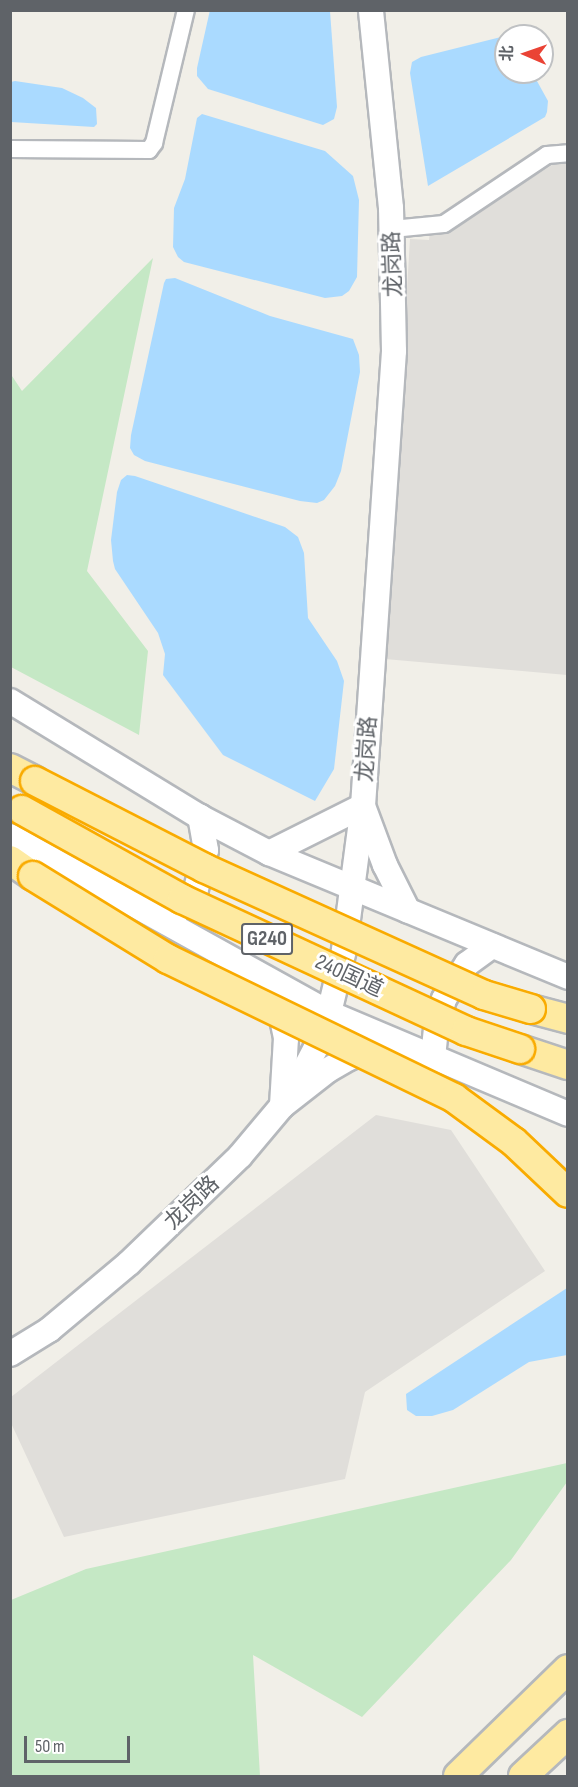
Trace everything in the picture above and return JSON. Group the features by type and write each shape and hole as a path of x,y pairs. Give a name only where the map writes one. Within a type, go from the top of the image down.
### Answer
{"highway":[{"name":"240国道","path":"23,775 204,868 484,995 567,1019"},
{"name":"240国道","path":"16,807 182,899 466,1030 567,1065"},
{"path":"10,860 168,959 454,1098 514,1142 567,1192"},
{"path":"458,1776 567,1669"},
{"path":"523,1776 567,1734"}],"main road":[{"name":"龙岗路","path":"10,1354 49,1330 138,1255 240,1156 282,1106 314,1053 329,1013 344,950 363,806 394,351 392,229 371,10"},
{"path":"10,701 200,817 269,853 567,977"},
{"path":"269,853 363,806 385,865 408,911"},
{"path":"165,922 180,910 196,889 206,850 200,817"},
{"path":"10,836 329,1013 567,1113"},
{"path":"433,1057 436,1029 444,999 467,964 492,946"},
{"path":"268,979 277,997 286,1038 282,1106"},
{"path":"282,1106 335,1066 396,1041"}],"street":[{"path":"10,149 149,150 154,143 186,10"},
{"path":"392,229 444,224 547,155 567,153"}],"shaded area":[{"path":"565,157 568,158 567,675 385,659 410,239 429,240 430,232 450,229"},
{"path":"376,1115 451,1130 545,1271 365,1392 345,1479 64,1537 11,1423 11,1397"}],"green space":[{"path":"153,258 87,571 148,651 139,735 11,667 10,373 22,391"},
{"path":"567,1463 567,1482 511,1560 362,1717 253,1655 260,1776 11,1776 11,1600 86,1569"}],"water":[{"path":"210,10 330,11 337,107 334,119 323,125 208,89 197,76 197,68"},
{"path":"494,39 494,84 539,84 548,101 545,117 428,186 410,73 412,62 421,57"},
{"path":"11,82 62,88 83,98 96,108 97,124 94,127 11,122"},
{"path":"202,114 325,151 353,176 359,200 357,277 349,291 342,296 325,298 184,262 178,257 173,247 174,208 185,179 197,118"},
{"path":"175,278 270,316 353,339 359,355 360,372 341,471 335,486 324,500 317,503 300,501 145,461 134,455 130,448 131,435 164,283 166,279"},
{"path":"127,475 285,527 298,537 304,553 308,618 337,661 344,681 334,769 315,801 223,755 163,675 165,654 158,633 115,569 113,561 111,540 117,492 121,480"},
{"path":"567,1288 567,1355 529,1362 453,1410 432,1416 416,1416 407,1410 406,1394"}]}
